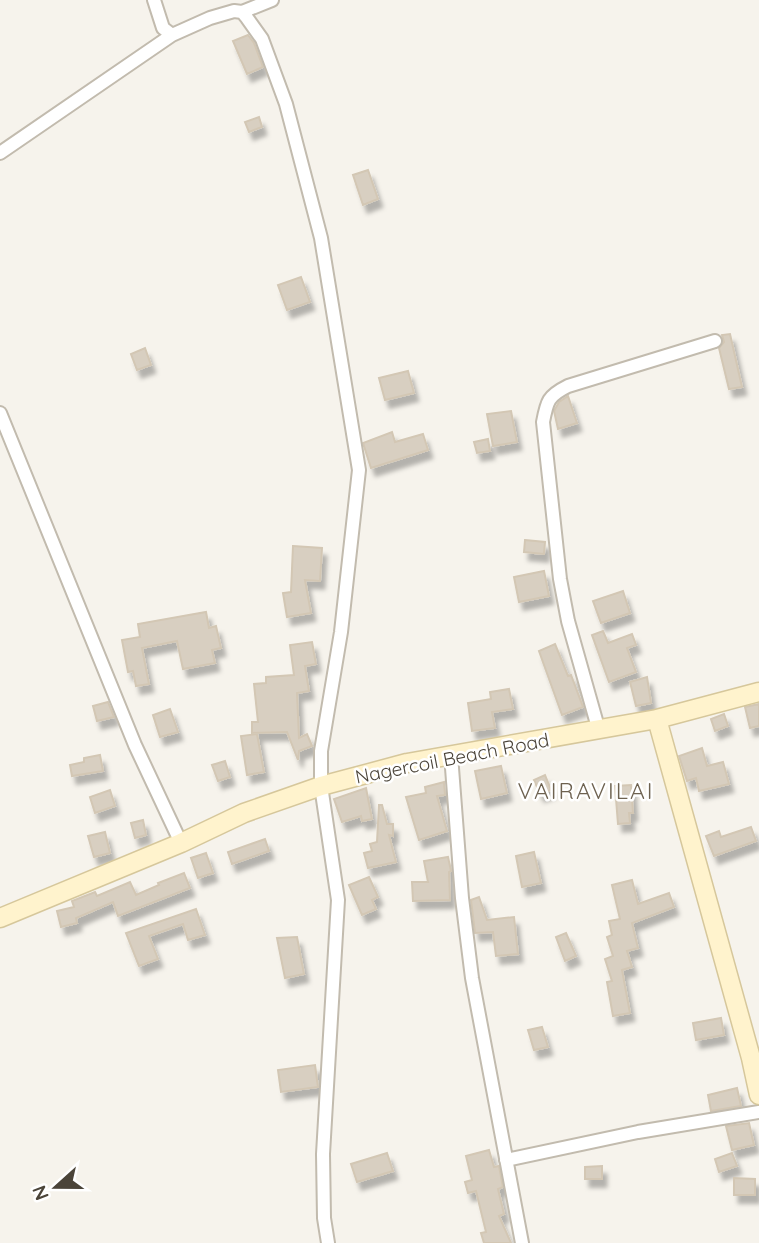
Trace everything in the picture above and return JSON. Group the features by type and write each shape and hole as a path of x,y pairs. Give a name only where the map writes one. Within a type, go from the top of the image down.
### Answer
{"main road":[{"name":"Nagercoil Beach Road","path":"0,918 181,843 243,813 321,786 407,763 657,719 759,692"},
{"path":"657,719 759,1095"}],"street":[{"path":"154,0 163,28 172,35"},
{"path":"0,153 172,35 225,12 242,12 272,0"},
{"path":"242,12 262,39 275,68 310,192 321,238 359,470 341,632 321,751 321,786 338,900 323,1154 324,1218 328,1243"},
{"path":"599,731 568,621 560,579 543,422 547,401 568,386 715,341"},
{"path":"0,413 135,745 181,843"},
{"path":"451,755 462,898 472,978 522,1243"},
{"path":"506,1160 638,1132 759,1112"}],"building":[{"path":"248,35 263,67 247,74 233,41"},
{"path":"259,117 262,127 249,132 245,122"},
{"path":"368,170 378,199 363,205 353,175"},
{"path":"301,277 310,302 287,310 278,285"},
{"path":"730,334 742,387 729,389 719,348 724,342 722,335"},
{"path":"145,348 151,365 137,370 131,354"},
{"path":"408,371 414,393 385,400 379,378"},
{"path":"568,396 577,423 558,429 554,411 559,402"},
{"path":"511,411 517,442 493,446 487,414"},
{"path":"392,432 395,442 423,434 428,450 371,468 363,443"},
{"path":"488,439 490,451 477,453 474,442"},
{"path":"525,540 545,542 544,554 524,552"},
{"path":"293,546 322,548 320,581 305,580 311,613 287,617 283,593 291,592"},
{"path":"544,571 549,596 519,602 514,577"},
{"path":"623,591 630,613 601,623 593,601"},
{"path":"206,612 209,628 216,626 221,648 212,650 215,663 183,669 177,641 142,648 149,684 136,686 133,671 128,672 122,640 140,637 138,624"},
{"path":"603,631 608,643 632,634 636,645 627,648 636,672 609,682 592,635"},
{"path":"312,642 316,664 305,666 309,691 297,693 299,738 307,734 312,746 299,751 298,760 287,732 252,733 252,722 258,722 254,684 266,683 266,677 294,675 290,645"},
{"path":"555,644 583,707 562,715 539,651"},
{"path":"647,677 651,703 636,706 630,682"},
{"path":"509,689 513,709 492,712 495,728 472,731 468,703 491,699 490,692"},
{"path":"108,702 114,717 97,721 93,706"},
{"path":"759,704 759,726 750,728 745,707"},
{"path":"170,709 178,732 160,737 153,715"},
{"path":"724,714 728,726 715,731 711,719"},
{"path":"257,734 264,772 247,775 241,736"},
{"path":"702,748 707,766 723,762 729,784 699,791 696,778 687,781 679,756"},
{"path":"100,755 103,771 72,776 70,765 84,762 84,758"},
{"path":"225,761 230,777 218,781 212,765"},
{"path":"501,766 507,793 481,799 475,771"},
{"path":"545,775 551,790 540,794 534,780"},
{"path":"444,782 445,795 437,796 447,831 419,840 406,797 426,793 425,787"},
{"path":"631,785 633,813 629,813 630,823 618,824 615,786"},
{"path":"366,788 372,819 362,821 361,816 342,822 334,799"},
{"path":"110,790 115,806 95,813 90,797"},
{"path":"379,805 382,805 387,824 393,824 393,836 389,835 396,862 368,868 364,853 372,851 370,844 377,842"},
{"path":"143,820 146,835 135,838 131,823"},
{"path":"751,827 756,841 714,856 706,836 719,831 721,837"},
{"path":"105,832 110,853 94,857 88,836"},
{"path":"265,839 269,851 232,864 228,852"},
{"path":"534,852 541,883 522,887 516,856"},
{"path":"206,853 213,873 198,878 191,858"},
{"path":"448,857 451,871 450,900 413,901 412,882 428,882 424,861"},
{"path":"184,873 190,888 118,916 113,902 76,918 77,923 61,927 57,911 74,907 72,901 95,892 97,896 130,882 136,895"},
{"path":"369,877 378,897 372,900 376,909 362,915 349,885"},
{"path":"632,880 638,904 669,893 674,907 632,923 638,948 627,951 632,967 622,970 630,1013 613,1016 607,982 612,981 605,959 613,956 607,937 612,935 609,921 620,919 612,885"},
{"path":"479,897 487,920 514,917 518,954 496,956 493,932 475,933 471,900"},
{"path":"196,909 205,935 188,940 183,924 149,936 158,959 139,966 126,933"},
{"path":"566,933 576,956 565,961 556,937"},
{"path":"297,937 304,974 285,978 277,938"},
{"path":"721,1018 724,1035 696,1040 693,1023"},
{"path":"542,1027 548,1047 534,1050 528,1030"},
{"path":"315,1065 318,1087 281,1092 278,1070"},
{"path":"737,1088 741,1106 711,1111 708,1095"},
{"path":"749,1123 754,1145 732,1150 726,1126"},
{"path":"489,1150 494,1167 499,1166 503,1187 498,1189 504,1214 499,1216 511,1243 484,1243 481,1233 486,1232 476,1191 468,1193 465,1182 472,1180 466,1156"},
{"path":"387,1153 393,1171 357,1182 351,1164"},
{"path":"732,1153 737,1166 719,1172 715,1159"},
{"path":"602,1166 602,1179 585,1179 585,1167"},
{"path":"734,1178 755,1179 755,1195 734,1195"}],"district":[{"name":"VAIRAVILAI","path":"586,791"}]}
